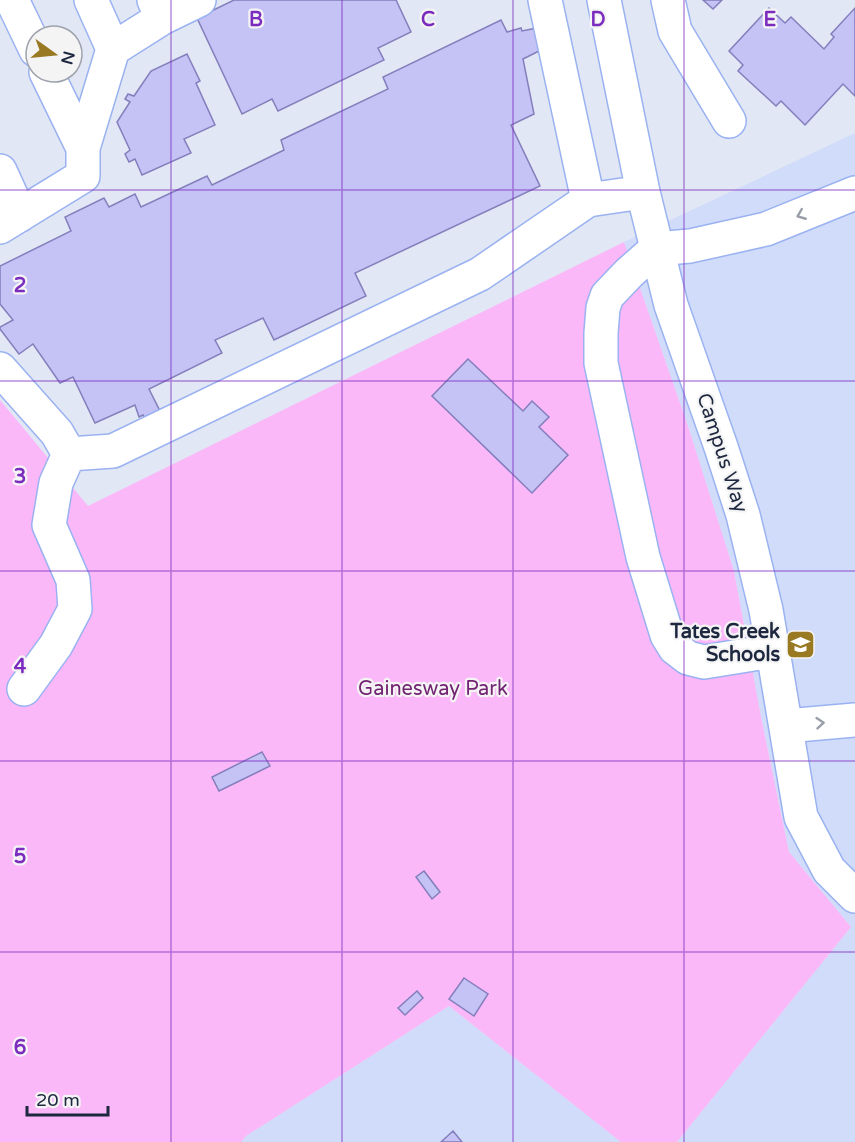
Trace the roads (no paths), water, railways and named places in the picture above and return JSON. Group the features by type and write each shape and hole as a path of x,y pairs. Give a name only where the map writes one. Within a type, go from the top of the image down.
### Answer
{"street":[{"path":"12,0 24,25"},
{"path":"91,0 113,49"},
{"path":"0,171 10,221 83,176 83,148 113,49 158,9 199,0"},
{"path":"545,0 588,200"},
{"name":"Campus Way","path":"603,0 643,192 671,305 743,515 766,610 801,817 829,870 855,896"},
{"path":"668,0 675,31 729,121"},
{"path":"52,84 83,148"},
{"path":"69,454 113,452 480,274 588,200 643,192"},
{"path":"772,651 704,662 688,658 675,648 667,635 643,557 601,363 603,308 607,296 656,249 690,246 766,229 855,193"},
{"path":"0,369 57,433 69,454"},
{"path":"24,689 56,645 75,609 73,580 49,525 56,483 69,454"},
{"path":"786,726 855,720"}],"place":[{"name":"Tates Creek Schools","path":"801,644"}],"park label":[{"name":"Gainesway Park","path":"433,689"}]}
